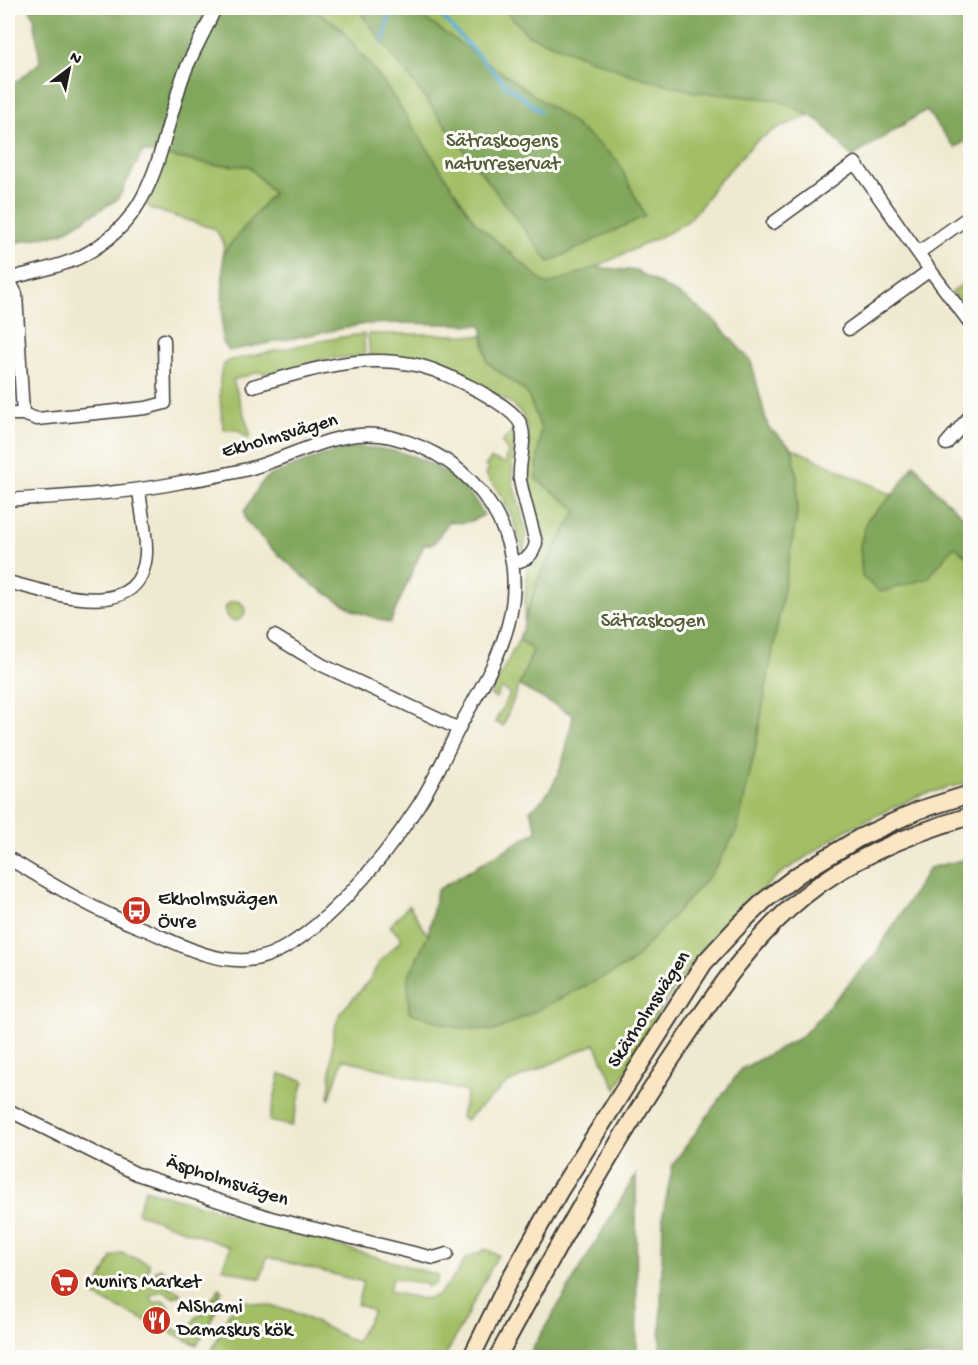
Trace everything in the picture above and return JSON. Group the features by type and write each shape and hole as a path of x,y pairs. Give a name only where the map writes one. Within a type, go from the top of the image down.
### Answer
{"main road":[{"name":"Skärholmsvägen","path":"471,1358 507,1284 559,1192 704,963 765,900 799,874 859,838 919,810 970,794"},
{"path":"497,1358 584,1199 663,1070 698,1018 758,939 806,894 840,871 901,840 970,816"}],"street":[{"path":"23,414 16,294 8,278 80,258 105,243 123,226 147,191 155,172 183,75 215,8"},
{"path":"773,223 855,163 970,324"},
{"path":"918,254 970,216"},
{"path":"849,329 930,270"},
{"path":"8,414 23,414 37,419 146,408 165,403 164,340"},
{"path":"253,386 318,367 354,361 399,363 411,364 447,375 492,398 515,417 522,427 520,478 536,543 533,553 527,559 513,563"},
{"path":"946,444 970,416"},
{"name":"Ekholmsvägen","path":"8,500 139,490 253,468 333,440 359,435 387,435 419,444 451,462 468,476 485,496 502,525 513,563 512,606 504,638 488,676 420,802 375,866 318,924 291,945 251,960 226,960 202,955 108,914 8,858"},
{"path":"8,582 74,599 100,600 124,592 134,585 141,573 146,554 139,490"},
{"path":"274,636 322,665 459,729"},
{"name":"Äspholmsvägen","path":"8,1110 137,1174 271,1218 434,1258 447,1254"}],"green space":[{"name":"Sätraskogen","path":"29,8 311,8 338,25 385,84 475,222 547,285 596,267 637,271 686,299 715,321 751,361 768,427 792,448 797,477 797,514 755,750 737,830 712,873 630,964 495,1031 454,1027 409,1012 408,978 428,935 437,890 537,831 530,810 549,791 555,780 564,755 573,715 519,686 533,651 519,639 540,574 577,510 536,479 541,428 527,393 487,362 482,325 365,324 229,351 222,341 223,253 273,193 249,166 215,165 143,151 118,199 62,233 8,244 8,82 19,80 40,62 34,17"},
{"name":"Sätraskogens naturreservat","path":"73,8 970,8 816,114 779,127 755,142 712,189 688,221 596,267 555,296"},
{"path":"357,8 412,8 571,121 617,160 645,216 549,262"},
{"path":"503,8 970,8 970,138 955,148 926,110 852,157 820,121 779,100 695,92 632,75 528,35"},
{"path":"166,156 215,165 249,166 273,193 223,253 224,243 215,229 152,209 147,205"},
{"path":"970,278 970,313 952,292"},
{"path":"364,334 365,357 332,358 276,375 258,372 233,380 251,436 248,438 237,430 224,430 220,388 221,371 226,362 314,342"},
{"path":"368,334 483,336 487,362 527,393 541,428 536,479 578,510 540,574 524,620 527,570 541,553 545,543 526,485 528,434 524,418 518,410 496,393 439,366 415,360 370,357"},
{"path":"513,430 512,475 525,526 523,551 509,510 485,474 489,470 485,466 491,459 507,462 505,458 508,453 502,442"},
{"path":"357,447 395,451 430,463 460,484 484,515 467,522 449,521 435,543 424,545 390,623 355,611 313,585 269,546 246,521 244,512 260,485 269,476 324,455"},
{"path":"792,448 893,495 867,520 928,578 954,545 970,559 970,782 920,795 848,829 777,876 707,943 658,1012 616,1089 595,1044 506,1084 466,1120 461,1117 467,1092 343,1059 329,1100 333,1034 340,1013 368,982 380,961 402,939 390,926 409,905 428,935 408,978 737,830 755,750 797,514 797,477"},
{"path":"914,464 937,492 970,522 970,559 954,546 928,578 880,592 862,577 860,547 867,520 893,495"},
{"path":"235,601 242,604 245,611 242,618 235,621 228,618 225,611 228,604"},
{"path":"519,639 533,651 503,726 495,722 510,694 501,688 496,698 490,695"},
{"path":"970,858 970,1357 660,1357 663,1213 673,1164 741,1069 801,1037 877,952 929,868"},
{"path":"280,1074 304,1080 292,1126 269,1121"},
{"path":"636,1174 637,1357 573,1357 531,1351"},
{"path":"145,1189 438,1275 436,1283 426,1287 426,1284 392,1278 389,1292 424,1299 438,1295 457,1273 465,1259 486,1249 498,1255 445,1357 383,1357 369,1351 365,1358 310,1358 304,1355 302,1358 219,1357 211,1353 229,1313 241,1300 290,1310 356,1342 373,1311 357,1304 363,1282 267,1257 261,1279 222,1268 230,1247 137,1213"},
{"path":"121,1253 149,1263 149,1269 145,1274 154,1279 155,1271 160,1268 165,1272 169,1287 181,1295 173,1297 162,1291 151,1296 154,1303 163,1300 170,1307 166,1320 168,1327 178,1330 188,1328 196,1317 202,1315 205,1307 201,1301 210,1302 219,1288 222,1291 214,1302 218,1307 197,1345 93,1296 112,1257"}],"waterway":[{"path":"383,40 391,8"},
{"path":"434,8 506,85 540,111"}],"place":[{"name":"Ekholmsvägen Övre","path":"137,911"},
{"name":"Munirs Market","path":"64,1283"},
{"name":"AlShami Damaskus kök","path":"156,1320"}]}
